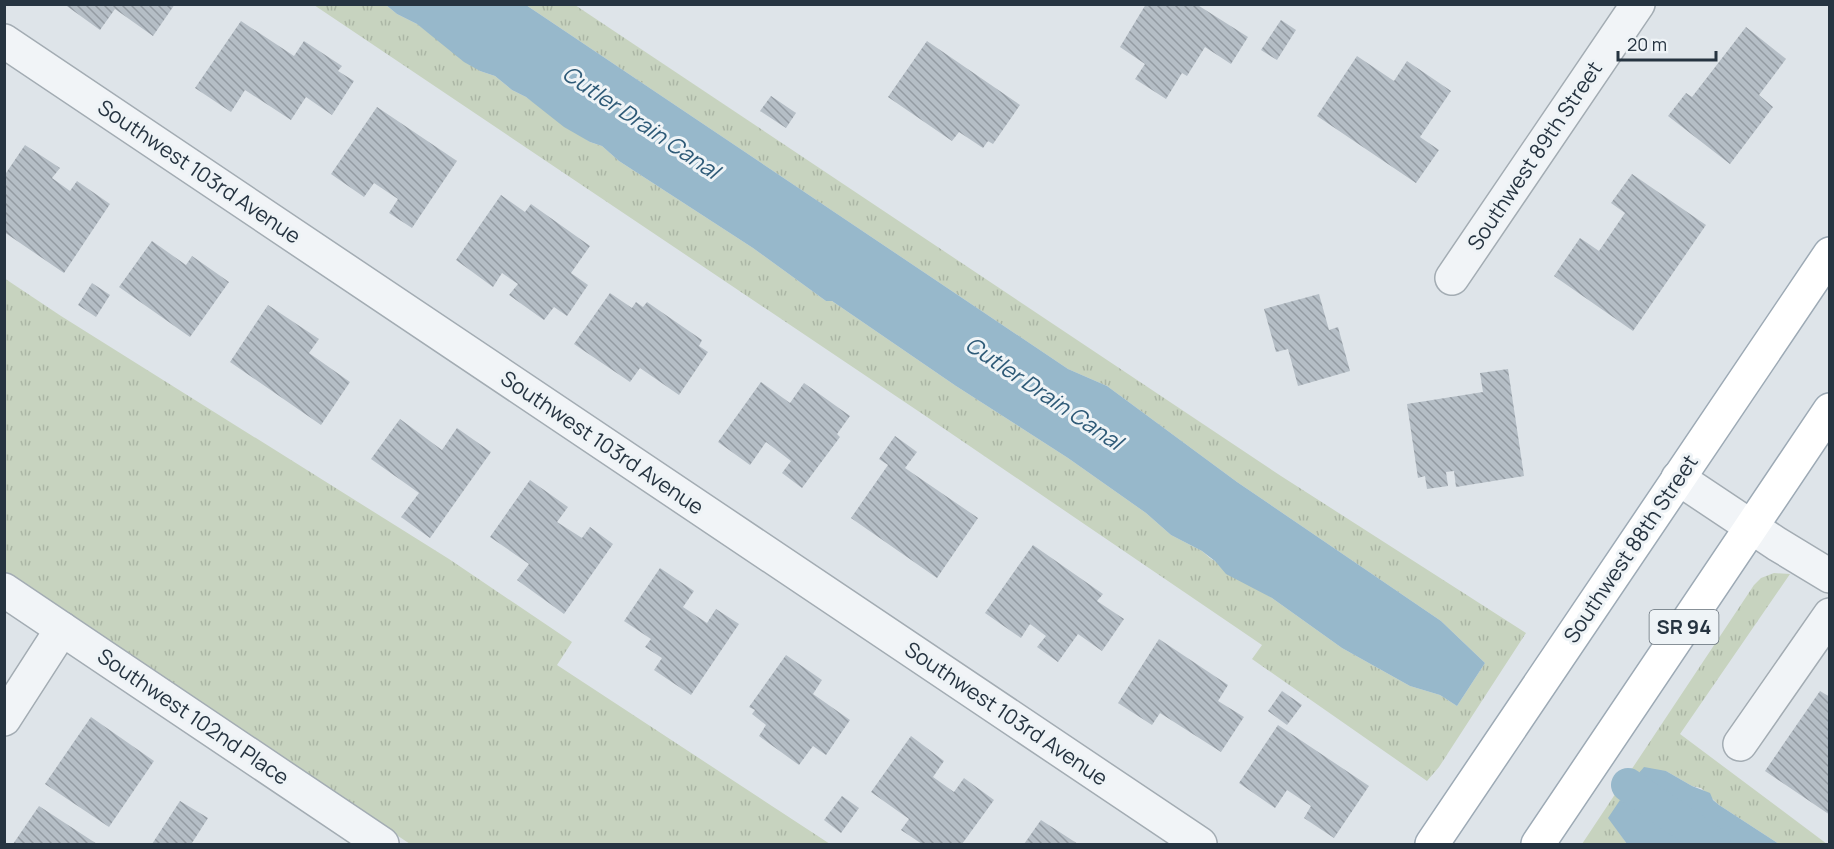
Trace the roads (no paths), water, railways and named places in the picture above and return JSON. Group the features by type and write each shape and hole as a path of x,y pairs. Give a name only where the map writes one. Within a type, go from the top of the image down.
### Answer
{"main road":[{"name":"Southwest 88th Street","path":"1432,844 1830,254"},
{"name":"SR 94","path":"1539,844 1830,410"}],"street":[{"name":"Southwest 89th Street","path":"1452,278 1638,4"},
{"name":"Southwest 103rd Avenue","path":"4,41 1200,844"},
{"path":"1678,478 1830,576"},
{"name":"Southwest 102nd Place","path":"4,590 382,844"},
{"path":"1740,744 1830,615"},
{"path":"4,719 62,629"}],"water":[{"path":"386,5 526,5 1068,369 1107,386 1237,482 1441,621 1485,663 1457,706 1440,695 1410,686 1342,648 1272,598 1226,574 1202,551 1171,535 1146,513 1068,458 956,386 832,301 826,301 753,248 619,161 602,146 564,127 495,76 464,62 417,24 397,14"},
{"path":"1644,767 1666,771 1710,793 1719,805 1779,844 1627,844 1608,818 1620,800 1626,803 1635,788 1630,784"}],"waterway":[{"name":"Cutler Drain Canal","path":"1628,785 1714,844"}]}
